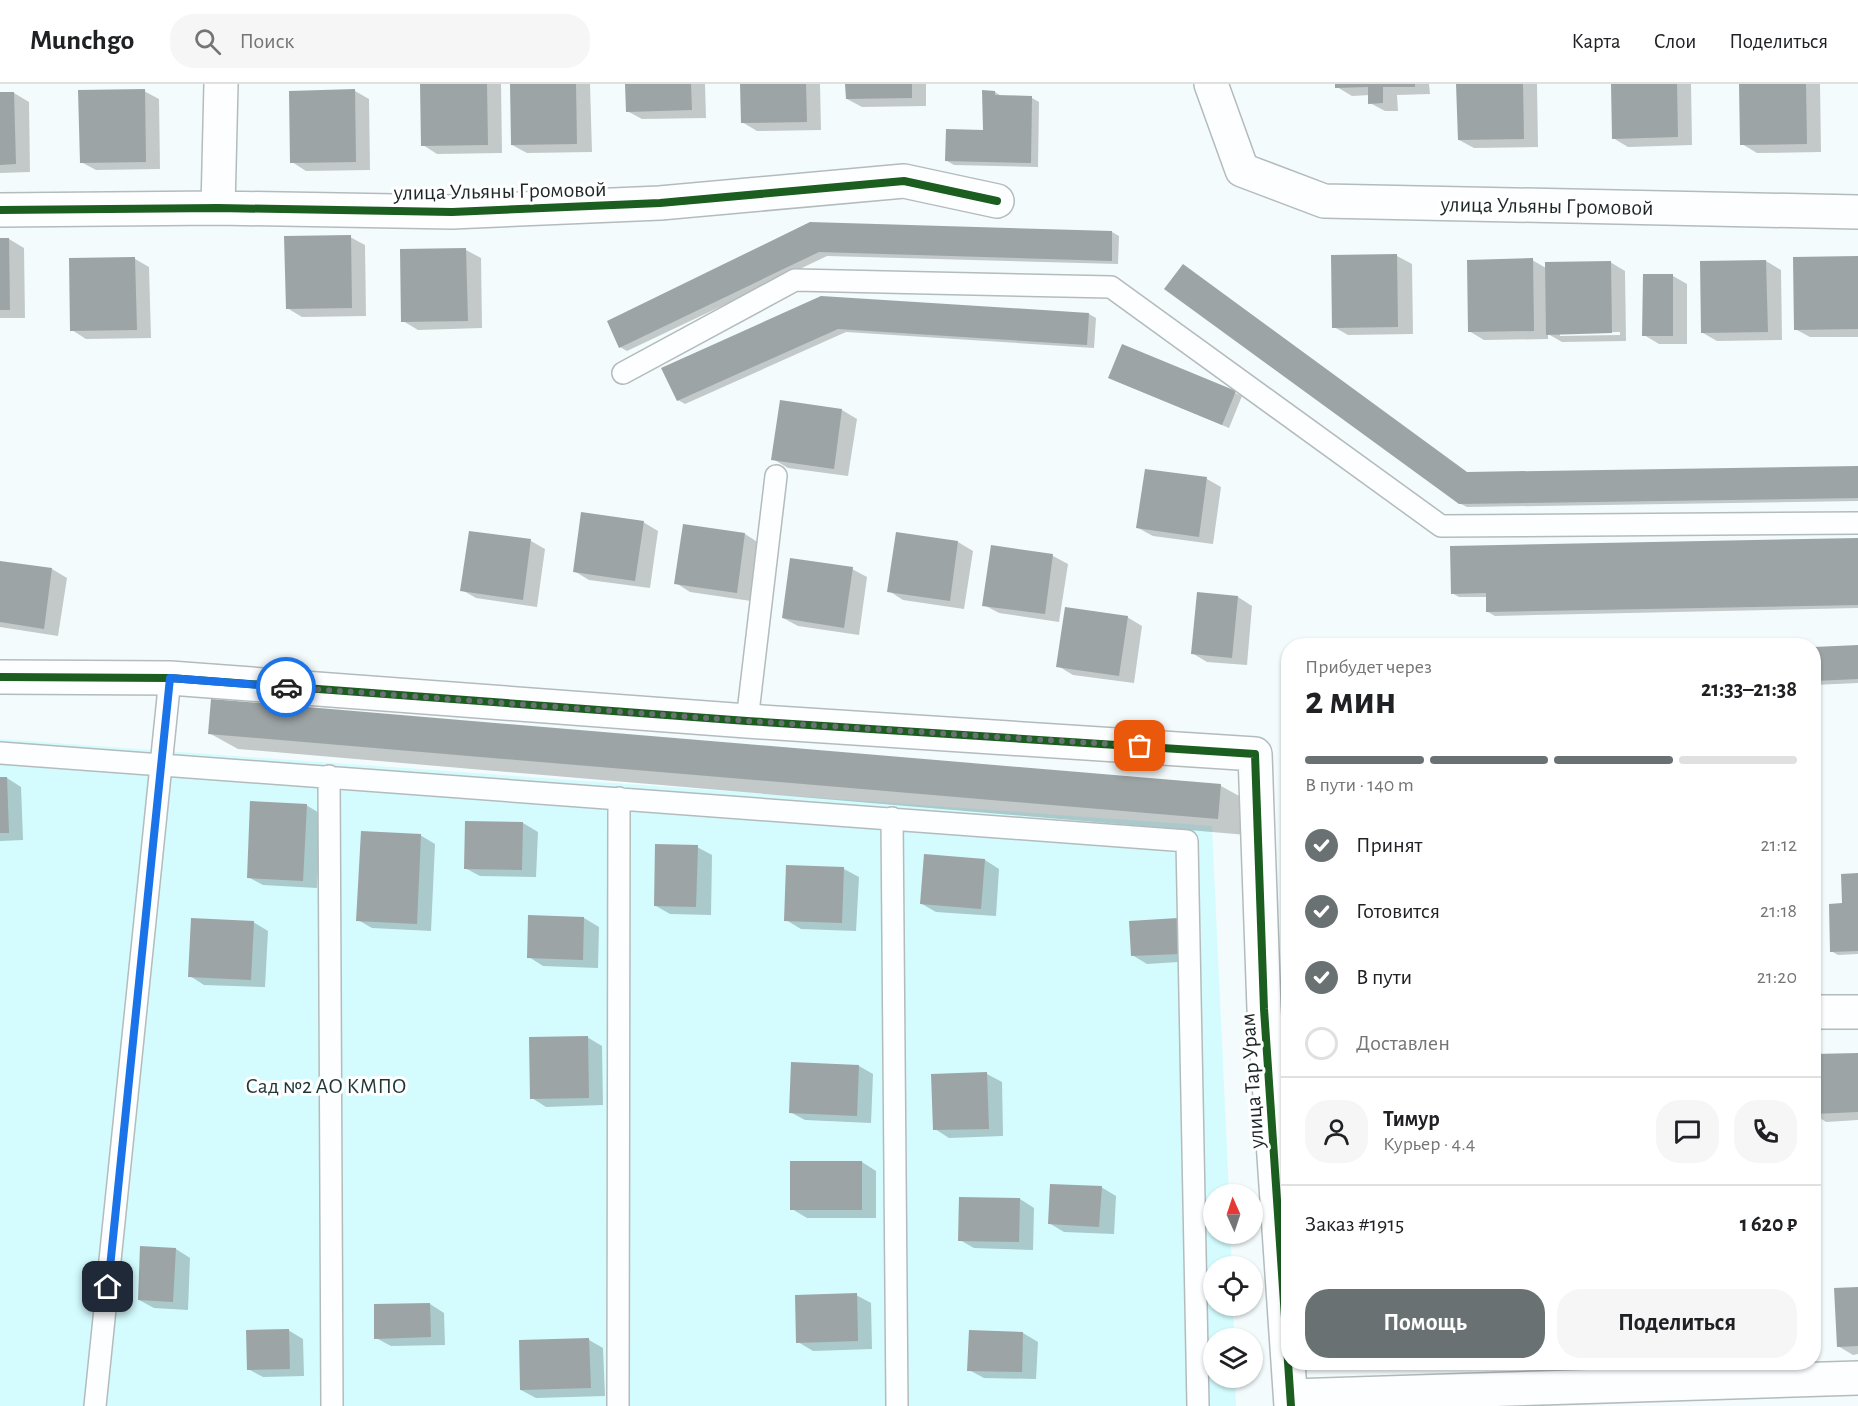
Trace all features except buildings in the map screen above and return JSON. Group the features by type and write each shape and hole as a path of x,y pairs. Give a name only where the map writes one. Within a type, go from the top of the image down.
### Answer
{"street":[{"path":"218,208 221,84"},
{"name":"улица Ульяны Громовой","path":"1212,84 1242,170 1324,201 1858,212"},
{"name":"улица Ульяны Громовой","path":"0,210 218,208 475,211 660,203 904,181 997,201"},
{"path":"0,677 170,678 747,721"},
{"name":"улица Тар Урам","path":"747,721 1255,754 1276,1010 1281,1140"},
{"path":"1821,1012 1858,1012"},
{"name":"улица Тар Урам","path":"1290,1370 1291,1401"},
{"path":"1291,1401 1858,1378"}],"lane":[{"path":"622,373 795,280 1111,286 1441,526 1858,524"},
{"path":"747,721 776,476"},
{"path":"95,1406 170,678"},
{"path":"0,753 163,763 1187,841 1198,1406"},
{"path":"329,776 332,1406"},
{"path":"618,1406 619,798"},
{"path":"892,818 897,1406"}],"green space":[{"name":"Сад №2 АО КМПО","path":"0,739 1212,826 1229,1184 1203,1184 1203,1244 1231,1244 1231,1256 1203,1256 1203,1316 1233,1316 1234,1328 1203,1328 1203,1388 1235,1388 1236,1406 0,1406"}],"cycle path":[{"path":"0,210 218,208 452,212 660,203 904,181 997,201"},
{"path":"0,677 170,678 747,721 1255,754 1264,1009 1281,1259"},
{"path":"1289,1370 1291,1406"}],"way so far":[{"path":"286,687 747,721 1140,746"}],"route":[{"path":"108,1287 170,678 286,687"}]}
